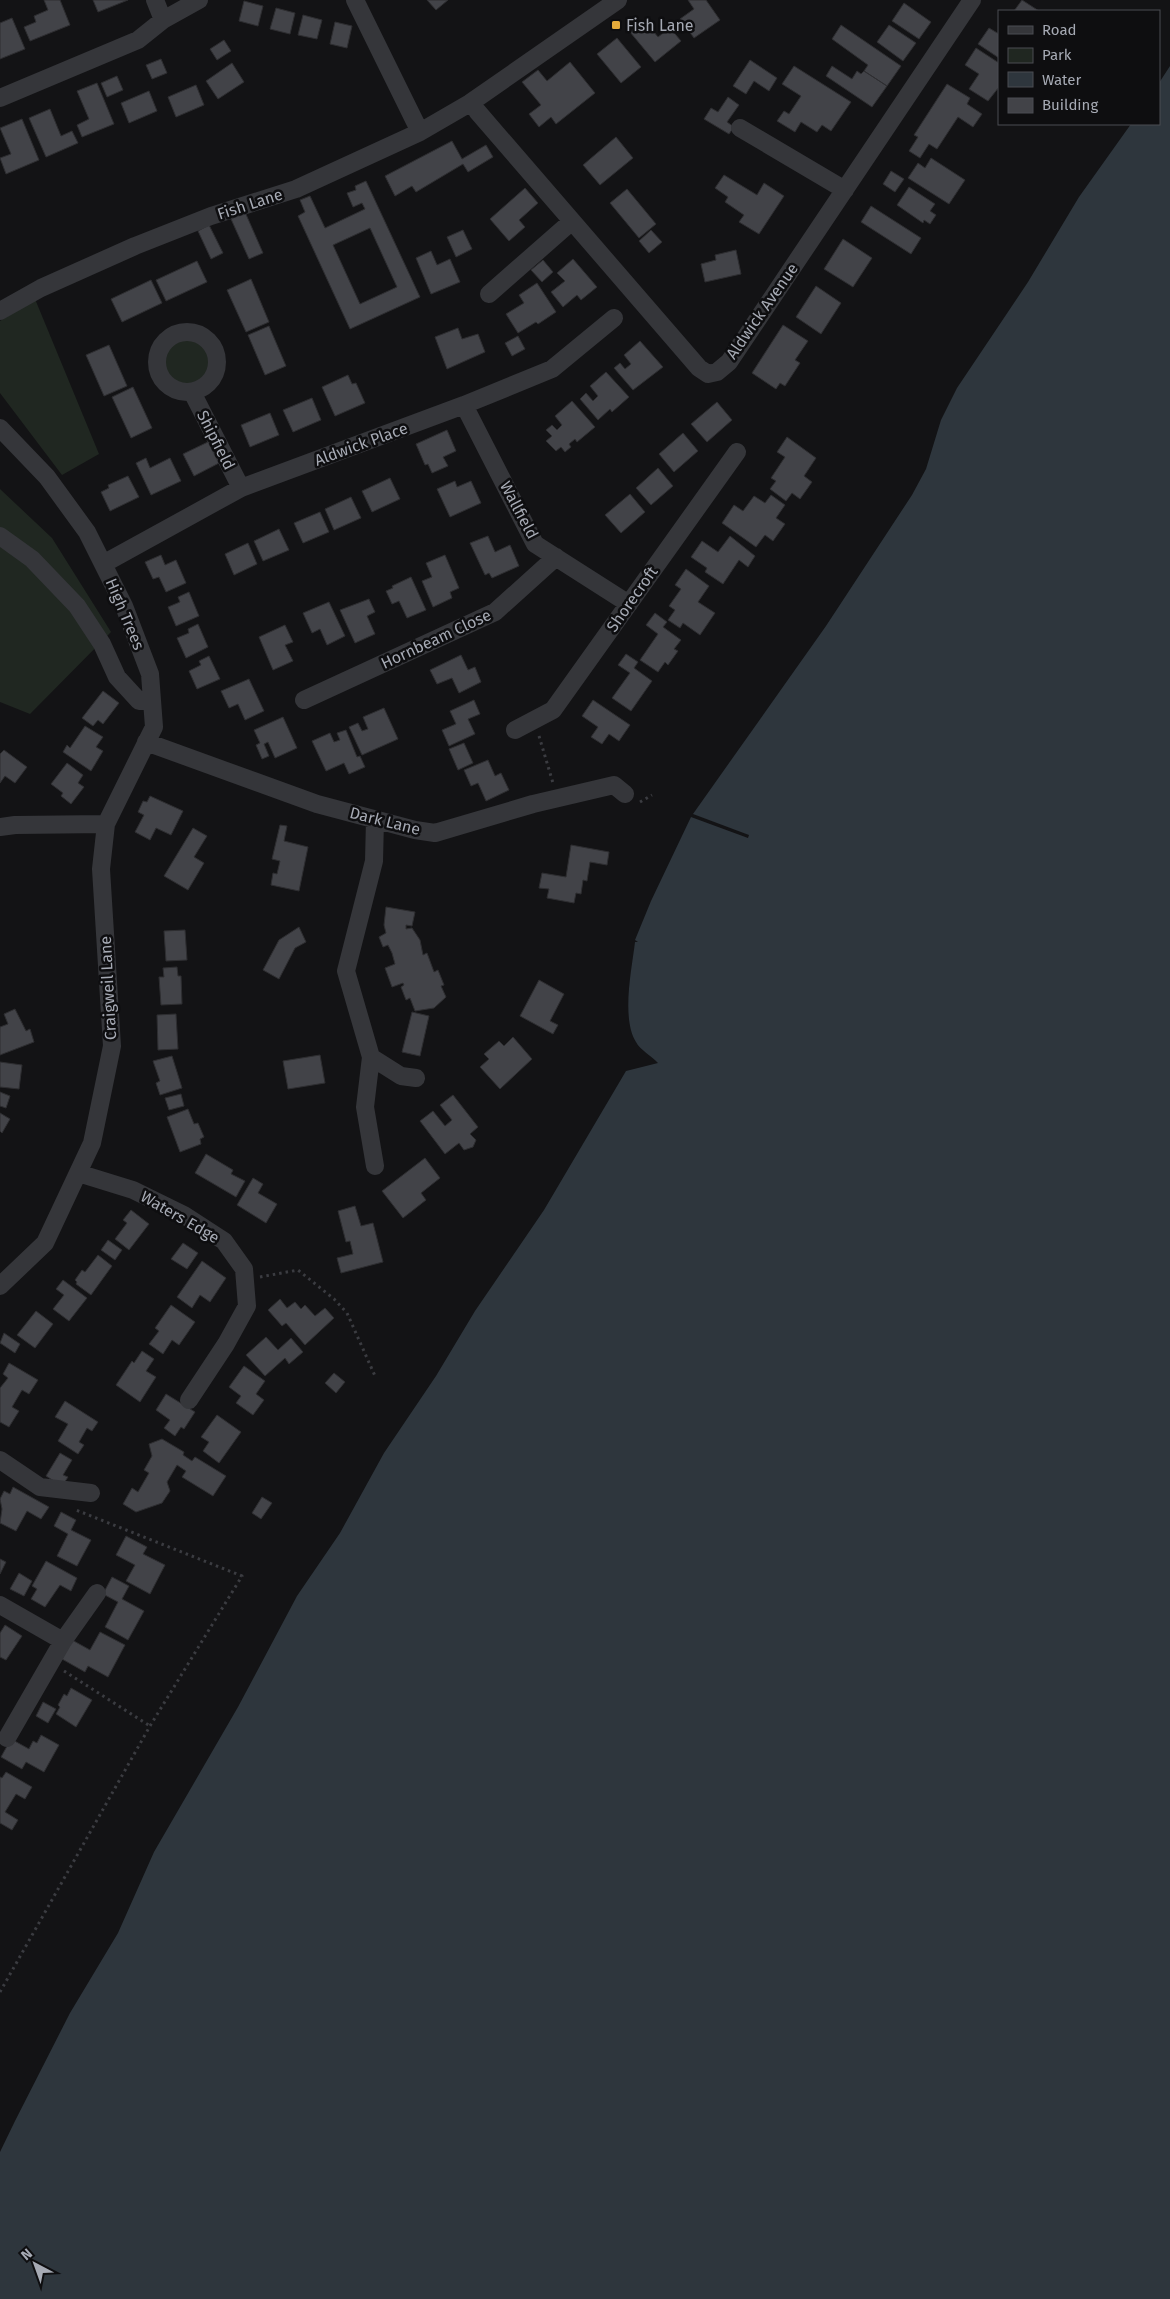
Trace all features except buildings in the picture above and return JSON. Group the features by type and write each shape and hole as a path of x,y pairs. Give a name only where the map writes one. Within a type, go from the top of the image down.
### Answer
{"street":[{"path":"155,0 163,20"},
{"path":"0,98 138,40 163,20 199,0"},
{"path":"355,0 420,132"},
{"name":"Fish Lane","path":"0,311 41,288 135,246 210,216 296,189 420,132 470,103 618,0"},
{"name":"Aldwick Avenue","path":"477,111 699,368 708,374 717,372 728,362 972,0"},
{"path":"740,128 845,190"},
{"path":"489,294 571,222"},
{"name":"Aldwick Place","path":"103,564 240,488 464,406 552,369 614,318"},
{"name":"Shipfield","path":"192,392 240,488"},
{"name":"Wallfield","path":"464,406 535,544 629,604"},
{"name":"High Trees","path":"0,428 48,477 87,532 124,606 150,674 154,726 106,824"},
{"name":"Shorecroft","path":"514,730 553,710 736,452"},
{"path":"0,536 32,559 77,606 102,644 117,677 134,696 139,701 152,701"},
{"name":"Hornbeam Close","path":"304,700 495,612 556,557"},
{"name":"Dark Lane","path":"146,742 318,804 375,820 435,833 557,798 614,785 625,794"},
{"path":"375,820 374,861 346,970 371,1057 365,1107 375,1166"},
{"path":"0,828 15,825 106,824"},
{"name":"Craigweil Lane","path":"0,1286 45,1243 92,1143 112,1046 101,869 106,824"},
{"path":"371,1057 401,1076 416,1078"},
{"name":"Waters Edge","path":"78,1173 133,1190 184,1215 224,1241 244,1269 247,1306 226,1344 189,1400"},
{"path":"0,1460 40,1487 91,1493"},
{"path":"7,1738 63,1641 97,1594"},
{"path":"0,1605 63,1641"}],"path":[{"path":"534,720 557,798"},
{"path":"245,1280 298,1270 334,1299 347,1313 375,1376"},
{"path":"0,1992 150,1726 242,1576 75,1509"},
{"path":"50,1662 150,1726"}],"green space":[{"path":"35,299 99,454 62,475 0,393 0,321"},
{"path":"187,336 197,338 205,344 211,352 213,362 211,372 205,380 197,386 187,388 177,386 169,380 163,372 161,362 163,352 169,344 177,338"},
{"path":"0,489 52,538 111,632 30,714 0,702"}],"water":[{"path":"1170,66 1170,2299 0,2299 0,2152 70,2013 118,1933 154,1852 238,1707 297,1596 340,1533 384,1453 436,1376 475,1311 544,1210 626,1071 658,1063 638,1045 629,1020 630,979 635,942 638,942 635,940 651,901 691,817 748,838 749,835 693,814 826,626 912,495 926,469 941,420 957,388 1028,282 1079,197 1130,125 1160,125 1160,81"}],"place":[{"name":"Fish Lane","path":"616,25"}]}
